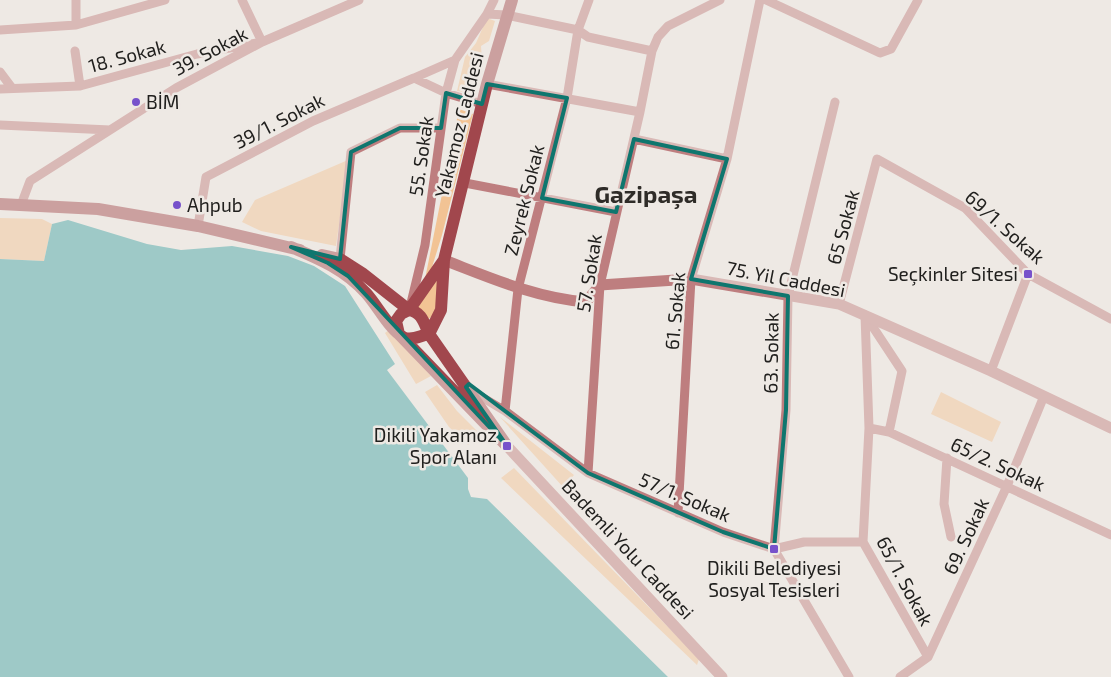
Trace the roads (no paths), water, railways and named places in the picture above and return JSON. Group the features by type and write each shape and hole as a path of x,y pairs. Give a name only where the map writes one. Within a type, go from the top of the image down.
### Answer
{"main road":[{"name":"Yakamoz Caddesi","path":"444,260 487,84 512,0"},
{"path":"0,195 21,204"},
{"path":"0,204 98,208 198,226 340,259 362,273 409,310 420,314 424,330 507,446"},
{"path":"291,248 328,262 348,276 366,293 399,334 507,446"},
{"path":"399,334 396,321 401,314 409,310 444,260"},
{"path":"399,334 409,339 424,330 441,310 444,260"}],"street":[{"path":"76,0 76,25"},
{"path":"0,30 76,25 165,0"},
{"path":"242,0 262,42"},
{"name":"39. Sokak","path":"21,204 30,182 176,88 262,42 359,0"},
{"name":"55. Sokak","path":"409,310 425,245 446,93 455,60 487,14 494,0"},
{"name":"Zeyrek Sokak","path":"505,411 518,289 567,98 578,30 589,0"},
{"name":"57. Sokak","path":"588,472 600,285 640,112 652,51 658,37 668,26 720,0"},
{"name":"61. Sokak","path":"678,513 691,278 727,159 760,0"},
{"path":"766,0 880,53 891,49 918,0"},
{"path":"487,14 506,15 578,30 588,36 652,51"},
{"name":"18. Sokak","path":"0,88 80,86 197,54 262,42"},
{"path":"75,51 80,86"},
{"name":"39/1. Sokak","path":"198,226 206,177 313,121 455,60"},
{"path":"0,72 12,88"},
{"path":"414,78 446,93 482,104"},
{"path":"487,84 640,112"},
{"name":"63. Sokak","path":"774,549 786,410 788,296 835,102"},
{"path":"0,125 110,130"},
{"path":"340,259 351,152 400,128 441,128"},
{"path":"634,139 727,159"},
{"name":"69/1. Sokak","path":"877,158 965,208 1028,274 1111,319"},
{"name":"65 Sokak","path":"839,304 877,158"},
{"path":"464,182 616,212"},
{"path":"444,260 518,289 562,300 586,302 600,285"},
{"path":"991,371 1028,274"},
{"name":"75. Yil Caddesi","path":"600,285 691,278 839,304 991,371 1111,428"},
{"path":"865,315 902,371 889,432"},
{"name":"65/1. Sokak","path":"865,315 869,428 863,542 928,657"},
{"name":"57/1. Sokak","path":"464,386 505,411 588,472 723,532 774,549"},
{"name":"69. Sokak","path":"900,677 928,657 1007,486 1044,396"},
{"name":"65/2. Sokak","path":"869,428 889,432 1111,535"},
{"name":"Bademli Yolu Caddesi","path":"507,446 722,677"},
{"path":"947,458 944,504 951,537"},
{"path":"849,677 774,549 804,542 863,542"}],"water":[{"path":"68,220 147,244 181,250 232,246 288,256 314,266 345,286 395,364 387,370 468,478 468,489 471,497 487,499 668,677 0,677 0,259 44,261 52,224"}],"place":[{"name":"BİM","path":"136,102"},
{"name":"Ahpub","path":"177,205"},
{"name":"Seçkinler Sitesi","path":"1028,274"},
{"name":"Dikili Yakamoz Spor Alanı","path":"507,446"},
{"name":"Dikili Belediyesi Sosyal Tesisleri","path":"774,549"}],"district":[{"name":"Gazipaşa","path":"646,195"}]}
